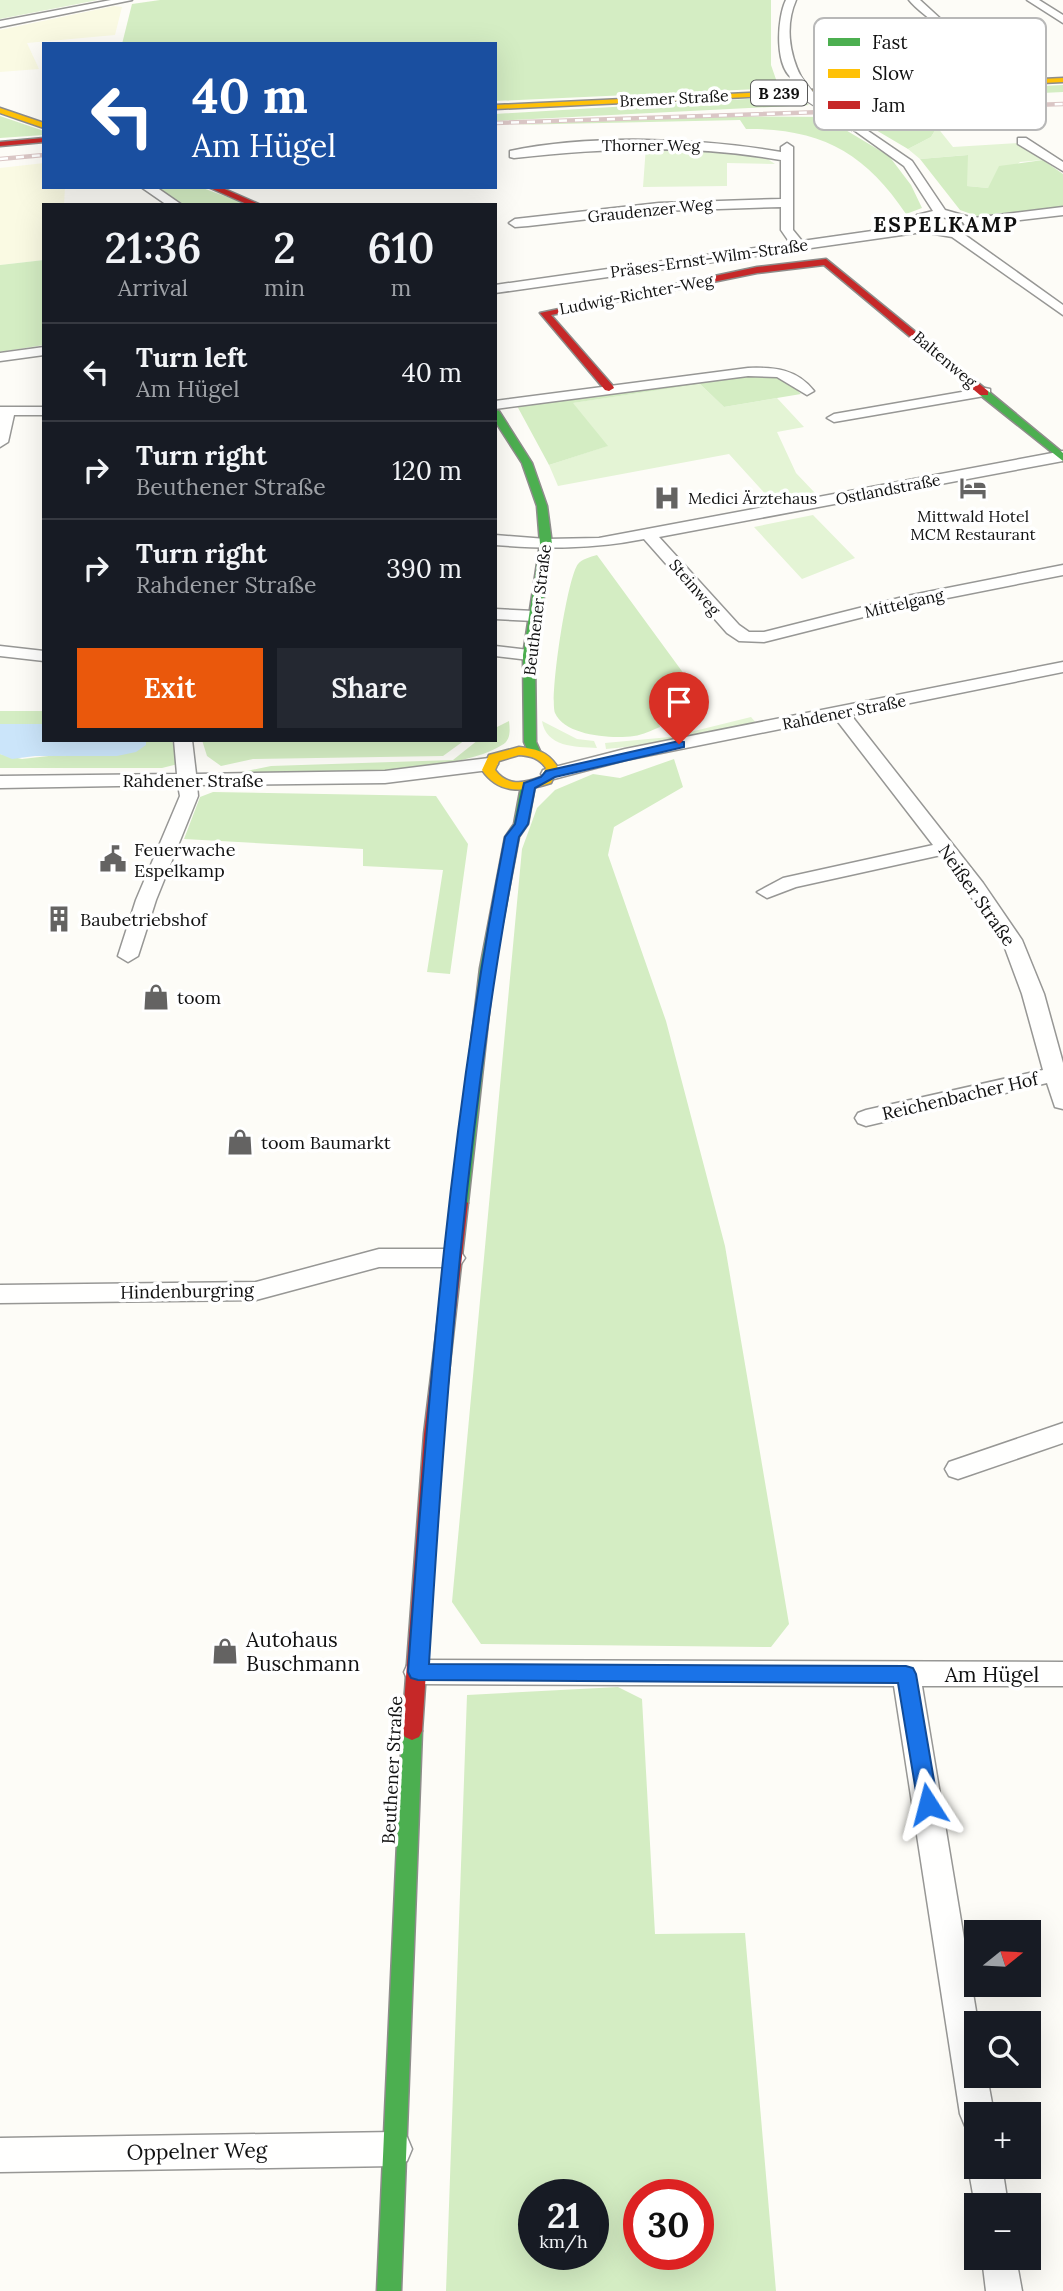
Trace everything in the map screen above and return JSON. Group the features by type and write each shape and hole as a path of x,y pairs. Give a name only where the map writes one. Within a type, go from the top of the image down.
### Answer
{"main road":[{"name":"Bremer Straße","path":"497,107 814,92"},
{"path":"0,110 42,125"},
{"path":"0,144 42,140"},
{"path":"217,189 252,203"},
{"name":"Ludwig-Richter-Weg","path":"609,388 545,313 757,270 826,262"},
{"name":"Baltenweg","path":"826,262 1062,457"},
{"name":"Beuthener Straße","path":"497,416 527,463 542,506 547,544 529,655 528,694 532,716 530,742 543,761"},
{"name":"Beuthener Straße","path":"511,751 517,742 517,715 528,694"},
{"path":"511,751 543,761 546,780 528,786 497,777 501,754 511,751"},
{"name":"Beuthener Straße","path":"389,2291 412,1721 418,1672 433,1434 486,968 512,837 497,777"},
{"name":"Beuthener Straße","path":"512,837 521,824 528,786"}],"street":[{"path":"0,24 127,0"},
{"path":"914,0 935,18"},
{"path":"1032,0 1063,20"},
{"path":"787,2 787,64 794,77 814,99"},
{"path":"861,130 908,164 941,213"},
{"path":"1022,141 1063,167"},
{"name":"Thorner Weg","path":"514,154 593,145 686,144 787,152 786,203"},
{"path":"150,189 173,203"},
{"path":"786,203 787,230 799,246"},
{"name":"Graudenzer Weg","path":"515,223 547,223 610,211 669,205 786,203"},
{"path":"971,222 969,229 954,233 923,228 919,221 921,218 941,213 960,216 971,222 1063,211"},
{"name":"Präses-Ernst-Wilm-Straße","path":"497,289 923,228"},
{"path":"954,233 1063,311"},
{"path":"0,357 42,351"},
{"path":"497,405 712,375 777,371 791,376 807,391"},
{"path":"834,418 985,392"},
{"path":"0,442 4,411 42,411"},
{"name":"Ostlandstraße","path":"497,540 547,544 599,542 1062,457"},
{"name":"Steinweg","path":"648,533 733,629 745,637"},
{"name":"Mittelgang","path":"745,637 764,637 907,601 1063,570"},
{"path":"497,614 534,616"},
{"path":"0,651 42,656"},
{"path":"497,651 529,655"},
{"name":"Rahdener Straße","path":"543,761 625,755 1063,667"},
{"name":"Neißer Straße","path":"840,713 976,887 1012,940 1033,994 1063,1102"},
{"path":"128,956 146,900 189,796 183,742"},
{"name":"Rahdener Straße","path":"0,782 385,777 415,782 497,777"},
{"path":"767,892 790,882 944,848"},
{"name":"Reichenbacher Hof","path":"866,1118 1055,1074"},
{"name":"Hindenburgring","path":"0,1294 256,1291 379,1258 453,1258"},
{"path":"958,1469 1063,1433"},
{"name":"Am Hügel","path":"418,1672 1063,1674"},
{"path":"906,1674 974,2102"},
{"name":"Oppelner Weg","path":"0,2155 395,2149"},
{"path":"1001,2270 1004,2291"}],"green space":[{"path":"0,0 98,0 0,19"},
{"path":"160,0 771,0 771,65 779,88 497,101 497,42 122,42 132,4"},
{"path":"114,6 122,7 115,35 27,43 39,69 0,72 0,30"},
{"path":"1063,85 1063,92 1046,93 1046,86"},
{"path":"797,96 809,105 497,121 497,114"},
{"path":"0,116 42,130 42,135 0,138"},
{"path":"695,116 814,117 814,130 846,130 889,156 911,185 922,208 906,214 874,174 838,148 796,133 746,129 740,120 512,125"},
{"path":"876,130 935,130 931,137 908,149"},
{"path":"935,130 939,130 953,147 1018,143 1043,160 1020,162 988,188 967,186 967,155 920,159 908,149 931,137"},
{"path":"646,146 760,154 775,164 727,163 727,186 643,187"},
{"path":"968,155 967,186 988,188 999,166 1043,160 1063,174 1063,207 977,216 960,210 920,159"},
{"path":"42,163 42,189 65,189 64,203 42,203 42,260 0,265 0,168"},
{"path":"150,189 205,189 244,203 167,203"},
{"path":"42,260 42,345 0,352 0,265"},
{"path":"752,375 785,379 801,394 724,407 700,384 573,403 608,446 549,465 516,404"},
{"path":"700,384 724,407 777,398 804,427 777,432 796,473 815,493 768,497 729,454 558,486 549,465 607,446 572,403"},
{"path":"813,515 855,558 802,579 754,527"},
{"path":"597,555 684,674 653,694 660,727 637,735 625,737 590,734 568,727 555,713 557,663 569,591 578,564"},
{"path":"0,711 42,711 42,724 0,724"},
{"path":"751,717 757,724 657,744 606,749 605,743 670,737"},
{"path":"509,721 510,731 505,743 478,756 447,763 374,771 236,773 271,766 453,760 476,742 497,742 497,727"},
{"path":"542,721 577,739 594,741 597,748 571,746 555,741 545,730"},
{"path":"146,742 172,742 178,764 162,768 0,768 0,754 22,759 146,745"},
{"path":"203,742 462,742 443,756 253,759 221,766 207,756"},
{"path":"674,759 683,787 614,827 608,855 666,1021 725,1246 789,1624 771,1647 481,1644 452,1602 522,849 537,808 555,790 593,774 620,778"},
{"path":"213,792 436,796 468,844 450,974 427,972 443,870 363,866 363,849 184,839 200,797"},
{"path":"618,1687 642,1699 655,1934 745,1933 776,2291 446,2291 467,1695"}],"water":[{"path":"0,724 42,724 42,742 146,742 146,745 136,752 117,756 35,756 12,759 0,754"}],"railway":[{"path":"1046,105 1063,104"},
{"path":"497,123 814,112"},
{"path":"0,159 42,155"}],"traffic: fast":[{"path":"984,393 1063,458"},
{"path":"497,416 527,463 542,506 546,544 529,655 530,742 535,753"},
{"path":"460,1203 487,968 512,837 521,824 528,786"},
{"path":"389,2291 412,1731"}],"traffic: slow":[{"path":"1046,81 1063,80"},
{"path":"497,107 814,92"},
{"path":"0,110 42,125"},
{"path":"519,751 534,753 546,760 552,768 546,780 514,786 506,785 493,777 488,770 494,758 519,751"}],"traffic: jam":[{"path":"0,144 42,140"},
{"path":"217,189 252,203"},
{"path":"609,388 545,313 757,270 826,262 984,393"},
{"path":"412,1731 433,1434 460,1203"}],"place":[{"name":"Mittwald Hotel MCM Restaurant","path":"973,488"},
{"name":"Medici Ärztehaus","path":"667,498"},
{"name":"Feuerwache Espelkamp","path":"113,859"},
{"name":"Baubetriebshof","path":"59,919"},
{"name":"toom","path":"156,997"},
{"name":"toom Baumarkt","path":"240,1142"},
{"name":"Autohaus Buschmann","path":"225,1651"}],"district":[{"name":"ESPELKAMP","path":"946,224"}],"route":[{"path":"679,744 550,774 546,780 528,786 521,824 512,837 486,968 435,1409 418,1672 906,1674 928,1804"}]}
